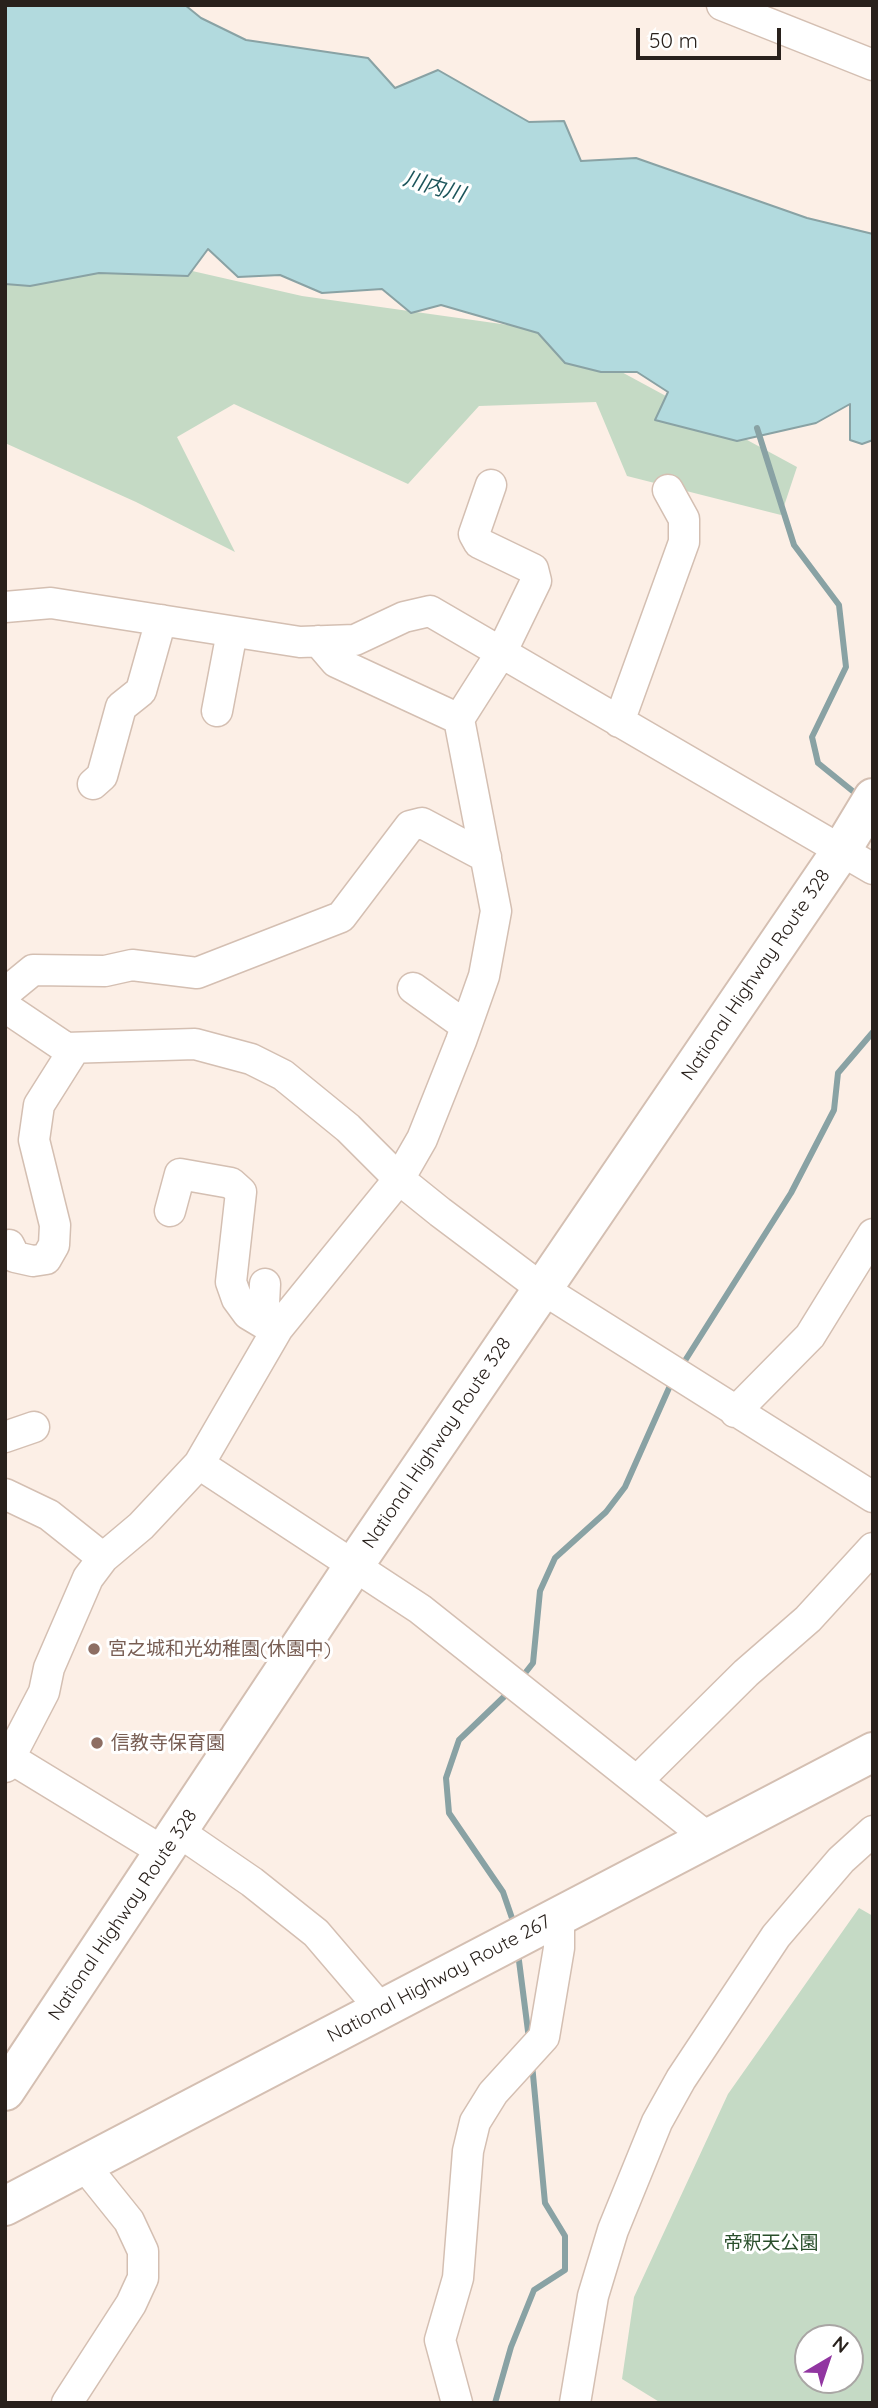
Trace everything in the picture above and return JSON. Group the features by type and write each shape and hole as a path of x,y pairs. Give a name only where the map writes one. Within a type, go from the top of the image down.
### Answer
{"highway":[{"name":"National Highway Route 328","path":"5,2091 541,1289 857,860 873,798"},
{"name":"National Highway Route 267","path":"5,2206 873,1752"}],"street":[{"path":"722,5 770,15 873,65"},
{"path":"381,2009 316,1933 252,1882 7,1759 44,1692 49,1668 88,1578 103,1558 141,1526 199,1464 271,1325 400,1179 432,1116 467,1026 484,976 496,911 459,719 501,653 536,581 533,569 479,543 474,534 491,485"},
{"path":"619,722 684,542 684,519 668,491"},
{"path":"5,607 51,603 300,642 355,640 404,617 430,611 857,860"},
{"path":"93,784 102,776 121,707 141,691 161,620"},
{"path":"217,711 232,632"},
{"path":"318,641 337,662 459,719"},
{"path":"5,993 33,970 105,971 132,965 197,973 341,917 410,826 422,823 486,857"},
{"path":"413,988 467,1026"},
{"path":"5,1007 66,1048 195,1044 251,1059 283,1074 348,1128 400,1179 541,1289 873,1497"},
{"path":"9,1245 15,1257 38,1273 54,1245 55,1225 34,1140 39,1105 75,1048"},
{"path":"170,1211 182,1166 232,1183 241,1192 231,1282 248,1314 271,1325"},
{"path":"735,1412 810,1336 873,1234"},
{"path":"265,1284 271,1325"},
{"path":"5,1437 34,1427"},
{"path":"199,1464 420,1609 708,1838"},
{"path":"5,1494 49,1515 103,1558"},
{"path":"637,1782 746,1673 808,1619 873,1548"},
{"path":"575,2403 580,2358 597,2283 634,2172 657,2122 709,2034 776,1936 841,1860 873,1831"},
{"path":"457,2403 440,2340 458,2278 468,2151 475,2122 493,2093 544,2036 559,1948 559,1916"},
{"path":"67,2403 131,2304 143,2278 143,2251 129,2221 84,2165"}],"green space":[{"path":"5,234 43,237 302,296 544,330 797,467 781,515 627,476 596,402 479,406 408,484 234,404 177,437 235,552 136,502 5,443"},
{"name":"帝釈天公園","path":"859,1908 873,1916 873,2403 661,2403 622,2379 634,2297 728,2094"}],"water":[{"name":"川内川","path":"5,5 185,5 201,18 246,40 368,58 395,88 438,70 529,122 564,121 581,161 636,158 807,218 873,234 873,440 862,444 850,440 850,404 816,423 737,441 655,420 668,392 637,372 601,372 565,363 538,333 441,305 411,313 382,289 322,293 280,275 238,277 208,249 188,276 99,273 30,286 5,284"}],"waterway":[{"path":"757,428 794,545 839,605 846,667 812,737 818,763 860,797"},
{"path":"681,1367 791,1193 834,1110 838,1073 873,1032"},
{"path":"522,1677 533,1663 540,1591 555,1558 606,1512 625,1487 673,1379"},
{"path":"510,1691 459,1740 446,1778 449,1813 503,1892 514,1924"},
{"path":"518,1953 529,2039"},
{"path":"495,2403 511,2347 534,2290 565,2270 565,2236 545,2203 532,2064"}],"place":[{"name":"宮之城和光幼稚園(休園中)","path":"94,1649"},
{"name":"信教寺保育園","path":"97,1743"}]}
